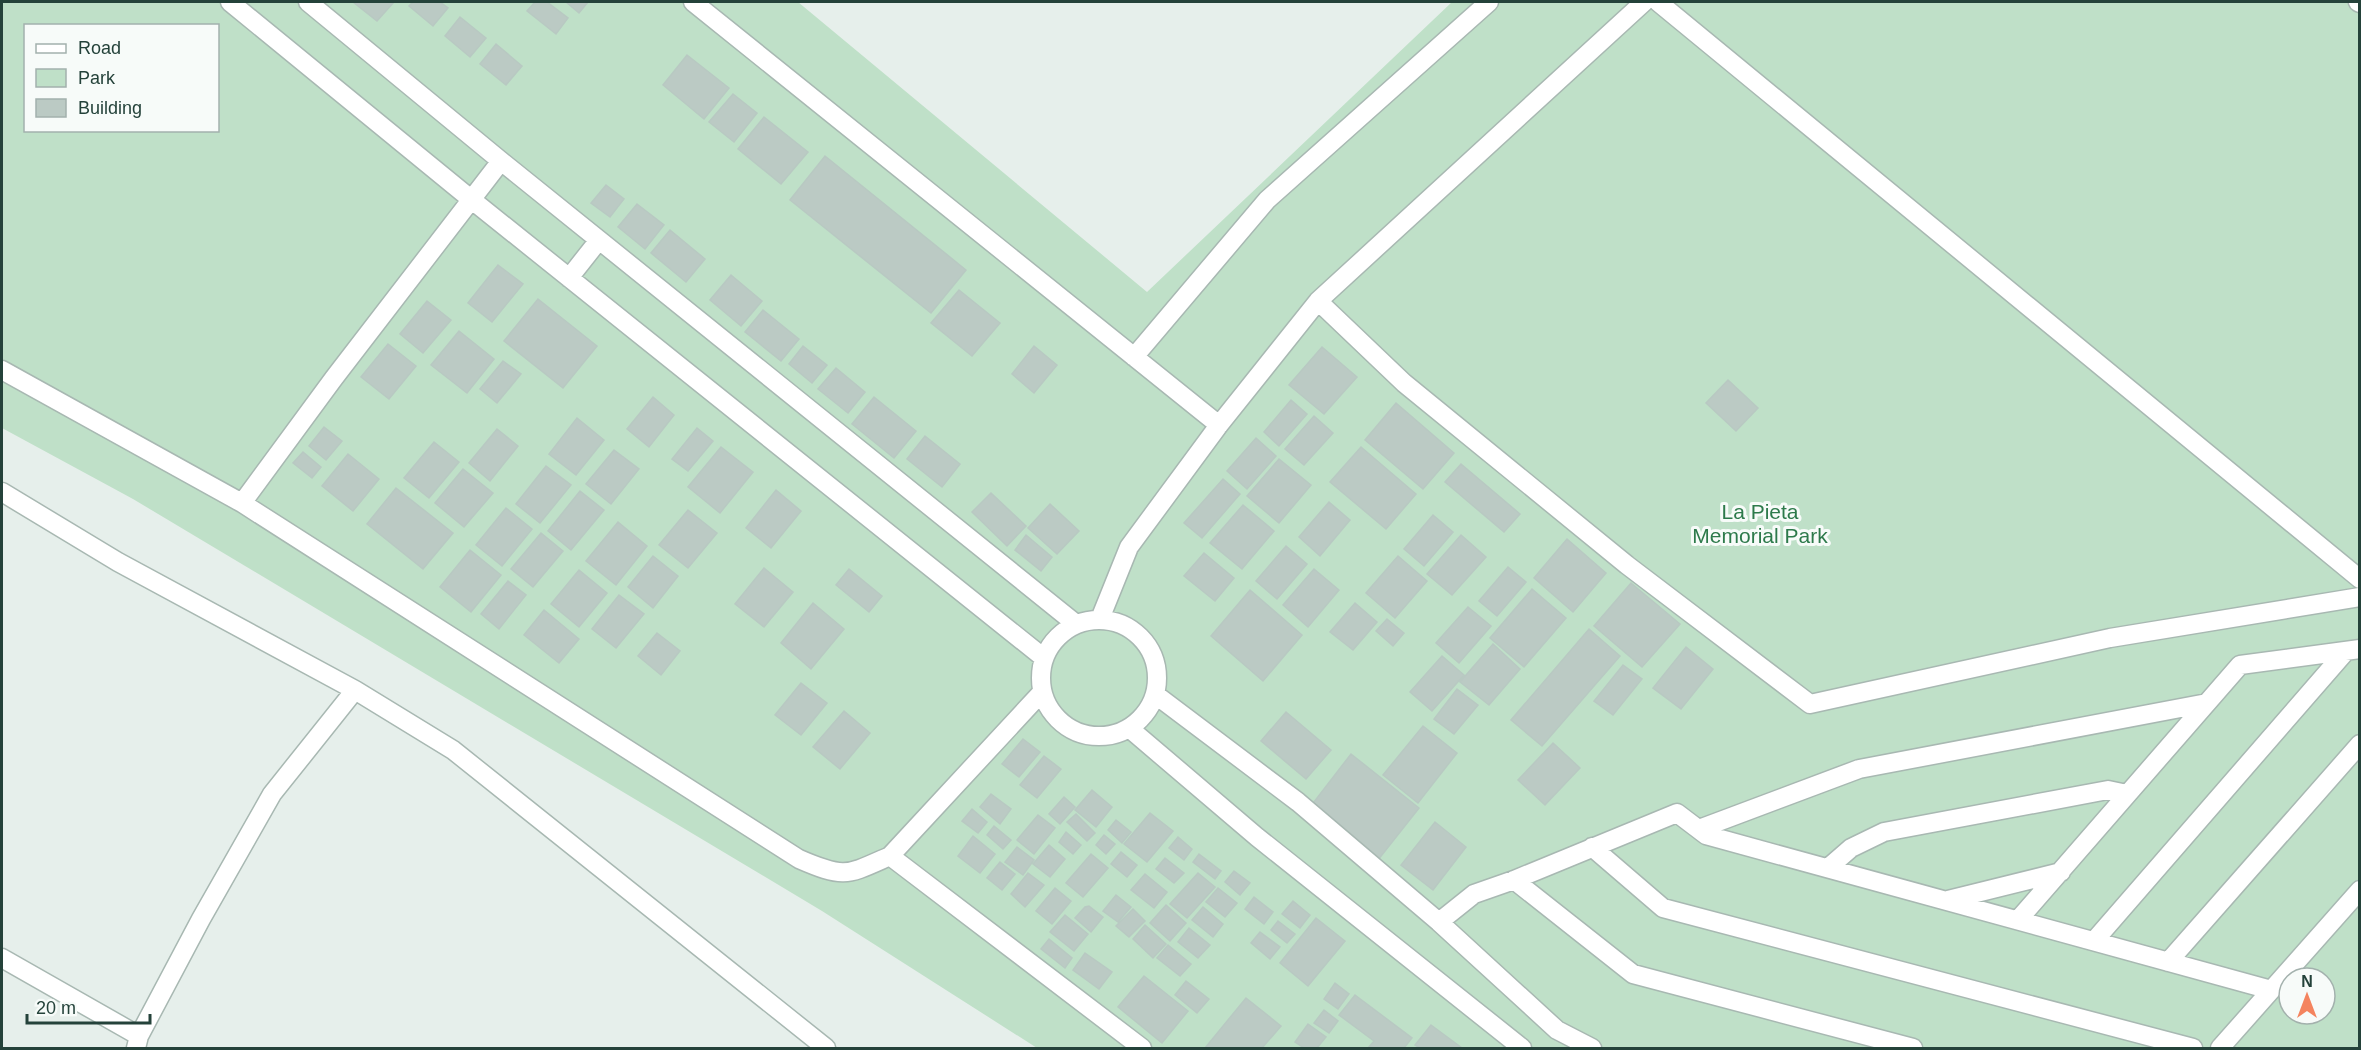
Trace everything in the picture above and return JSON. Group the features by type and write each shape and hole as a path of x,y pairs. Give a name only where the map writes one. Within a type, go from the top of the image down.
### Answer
{"street":[{"path":"230,2 472,200 1044,658"},
{"path":"308,2 501,161 1076,624"},
{"path":"693,2 1219,424"},
{"path":"1134,357 1268,200 1489,2"},
{"path":"1100,619 1130,547 1219,424 1318,302 1644,2"},
{"path":"1658,2 2360,579"},
{"path":"242,503 334,378 501,161"},
{"path":"569,278 599,240"},
{"path":"1318,302 1404,383 1627,565 1810,704 2109,638 2360,597"},
{"path":"2,370 242,503 799,859 824,870 849,874 890,856 1042,692"},
{"path":"2,492 118,562 356,690 453,750 532,811 704,954 782,1011 826,1048"},
{"path":"1100,619 1126,626 1147,644 1155,660 1159,677 1156,695 1141,720 1130,728 1113,735 1094,736 1077,732 1061,722 1049,709 1040,681 1044,658 1062,632 1076,624 1100,619"},
{"path":"2018,920 2240,665 2353,650"},
{"path":"2094,941 2353,650"},
{"path":"2,958 138,1042 201,919 272,794 356,690"},
{"path":"1156,695 1298,802 1439,922 1557,1030 1592,1048"},
{"path":"1699,829 1858,769 2207,703"},
{"path":"1130,728 1257,837 1522,1048"},
{"path":"2168,962 2360,744"},
{"path":"1828,868 1851,848 1884,832 2108,790 2127,794"},
{"path":"1439,922 1474,894 1515,880 1677,813 1706,834 2271,990"},
{"path":"1592,847 1663,908 2193,1048"},
{"path":"890,856 1142,1048"},
{"path":"1946,900 2061,872"},
{"path":"1515,880 1633,974 1913,1048"},
{"path":"2220,1048 2360,890"}],"green space":[{"name":"La Pieta Memorial Park","path":"2,2 798,2 1147,292 1452,2 2359,2 2359,1048 1037,1048 822,911 133,499 2,428"}],"building":[{"path":"353,2 394,2 377,21"},
{"path":"413,2 440,2 448,8 433,26 409,6"},
{"path":"535,2 547,2 568,18 556,34 527,11"},
{"path":"566,2 588,2 579,13"},
{"path":"460,17 486,38 470,57 445,36"},
{"path":"496,44 522,66 506,85 480,64"},
{"path":"687,55 729,88 704,119 663,85"},
{"path":"733,94 757,113 734,142 709,122"},
{"path":"764,117 808,152 781,184 738,149"},
{"path":"825,156 966,270 931,313 790,200"},
{"path":"606,185 624,199 610,217 591,203"},
{"path":"637,204 664,225 645,249 618,227"},
{"path":"670,230 705,259 686,282 651,253"},
{"path":"498,265 523,284 492,322 468,303"},
{"path":"731,275 762,301 741,326 710,300"},
{"path":"959,290 1000,323 972,356 931,323"},
{"path":"538,299 597,346 563,388 504,341"},
{"path":"427,301 451,320 423,353 400,334"},
{"path":"763,310 799,339 781,361 745,332"},
{"path":"459,331 494,359 467,393 431,365"},
{"path":"388,344 416,366 389,399 361,377"},
{"path":"803,346 827,365 812,383 789,364"},
{"path":"1034,346 1057,365 1034,393 1012,374"},
{"path":"1322,347 1357,377 1324,414 1289,385"},
{"path":"503,361 521,374 497,403 480,389"},
{"path":"836,368 865,392 848,413 818,389"},
{"path":"1728,380 1758,408 1736,431 1706,403"},
{"path":"653,397 674,415 649,447 627,429"},
{"path":"874,397 916,431 894,458 852,424"},
{"path":"1291,400 1307,414 1279,446 1264,432"},
{"path":"1396,403 1454,453 1423,489 1365,440"},
{"path":"1314,416 1333,433 1304,465 1285,449"},
{"path":"577,418 604,440 576,475 549,454"},
{"path":"324,427 342,441 326,460 309,446"},
{"path":"697,428 713,441 688,471 672,459"},
{"path":"497,429 518,446 490,481 469,463"},
{"path":"925,436 960,464 942,487 907,459"},
{"path":"1256,438 1276,456 1247,489 1227,471"},
{"path":"434,442 459,462 429,498 404,478"},
{"path":"721,447 753,472 720,513 688,487"},
{"path":"1361,447 1416,494 1386,529 1330,482"},
{"path":"614,450 639,469 611,504 586,484"},
{"path":"303,452 321,467 312,478 293,463"},
{"path":"348,454 379,479 353,511 322,486"},
{"path":"1279,459 1311,485 1279,523 1247,496"},
{"path":"1461,464 1520,514 1504,532 1445,482"},
{"path":"546,466 571,485 540,523 516,504"},
{"path":"463,469 493,493 464,527 435,503"},
{"path":"1223,479 1240,494 1202,538 1184,523"},
{"path":"396,488 453,533 423,569 367,524"},
{"path":"776,490 801,511 771,548 746,528"},
{"path":"580,491 604,510 571,550 548,531"},
{"path":"991,493 1026,526 1007,546 972,512"},
{"path":"1329,502 1350,520 1320,556 1299,537"},
{"path":"1050,504 1079,531 1057,554 1028,528"},
{"path":"1243,505 1274,531 1242,569 1210,543"},
{"path":"506,508 532,529 502,566 476,545"},
{"path":"688,510 717,533 688,568 659,545"},
{"path":"1433,515 1453,532 1424,566 1404,549"},
{"path":"618,522 647,546 616,585 586,561"},
{"path":"541,533 563,551 533,587 511,569"},
{"path":"1026,535 1052,557 1041,571 1015,550"},
{"path":"1461,535 1486,557 1452,595 1427,574"},
{"path":"1567,539 1606,573 1573,612 1534,578"},
{"path":"1286,546 1307,564 1277,599 1256,581"},
{"path":"470,550 501,575 471,612 440,587"},
{"path":"1204,553 1234,578 1215,601 1184,576"},
{"path":"653,556 678,576 653,608 628,587"},
{"path":"1398,556 1427,581 1395,618 1366,593"},
{"path":"1508,567 1526,582 1497,616 1479,601"},
{"path":"764,568 793,592 764,627 735,604"},
{"path":"849,569 882,596 869,612 836,585"},
{"path":"1314,569 1339,590 1308,627 1283,605"},
{"path":"579,570 607,593 579,627 551,604"},
{"path":"508,581 526,595 499,629 481,614"},
{"path":"1631,583 1680,624 1642,667 1594,626"},
{"path":"1532,589 1566,618 1524,667 1490,638"},
{"path":"1250,590 1302,635 1263,681 1211,636"},
{"path":"619,595 644,614 616,648 592,629"},
{"path":"813,603 844,629 811,669 781,643"},
{"path":"1355,603 1377,622 1353,650 1330,632"},
{"path":"1468,607 1491,626 1459,663 1436,643"},
{"path":"544,610 579,639 559,663 524,635"},
{"path":"1387,619 1404,633 1393,646 1376,631"},
{"path":"1589,629 1620,656 1542,746 1511,720"},
{"path":"657,633 680,651 661,675 638,656"},
{"path":"1493,644 1520,669 1489,705 1460,682"},
{"path":"1686,647 1713,669 1681,709 1653,688"},
{"path":"1442,656 1464,675 1432,711 1410,692"},
{"path":"1623,665 1642,679 1613,715 1594,701"},
{"path":"801,683 827,703 801,735 775,715"},
{"path":"1457,689 1478,705 1454,734 1434,719"},
{"path":"844,711 870,733 840,769 813,747"},
{"path":"1286,712 1331,750 1306,779 1261,741"},
{"path":"1423,726 1457,753 1418,803 1383,775"},
{"path":"1023,739 1040,752 1019,777 1002,764"},
{"path":"1553,743 1580,768 1545,805 1518,780"},
{"path":"1351,754 1419,808 1378,860 1310,807"},
{"path":"1044,756 1061,769 1037,798 1020,785"},
{"path":"1092,790 1112,807 1096,827 1075,810"},
{"path":"991,794 1011,809 1000,824 980,807"},
{"path":"1064,797 1075,807 1060,824 1049,814"},
{"path":"972,809 987,822 978,833 962,821"},
{"path":"1150,813 1173,831 1147,862 1124,844"},
{"path":"1076,814 1095,833 1087,841 1067,822"},
{"path":"1038,815 1055,828 1034,854 1017,840"},
{"path":"1116,820 1131,832 1122,843 1108,830"},
{"path":"1435,822 1466,847 1433,890 1401,865"},
{"path":"994,826 1011,840 1003,849 987,835"},
{"path":"1066,832 1081,845 1073,854 1059,842"},
{"path":"1104,835 1115,844 1106,854 1096,845"},
{"path":"973,836 995,854 980,873 958,856"},
{"path":"1178,837 1192,849 1184,860 1169,848"},
{"path":"1049,845 1065,859 1050,877 1033,864"},
{"path":"1017,847 1034,860 1023,875 1005,862"},
{"path":"1121,852 1137,865 1127,877 1111,864"},
{"path":"1091,854 1108,868 1083,897 1066,883"},
{"path":"1199,854 1221,871 1215,879 1193,862"},
{"path":"1165,858 1184,873 1174,883 1156,869"},
{"path":"1000,862 1015,874 1002,890 987,878"},
{"path":"1234,871 1250,883 1240,895 1225,882"},
{"path":"1028,873 1044,885 1025,907 1011,894"},
{"path":"1198,873 1215,887 1187,918 1170,904"},
{"path":"1145,874 1167,892 1154,908 1131,890"},
{"path":"1055,888 1071,901 1052,924 1036,911"},
{"path":"1218,888 1237,903 1225,917 1206,902"},
{"path":"1116,895 1131,907 1118,922 1103,911"},
{"path":"1254,897 1273,912 1264,924 1245,909"},
{"path":"1293,901 1310,915 1300,928 1282,914"},
{"path":"1166,905 1186,923 1170,941 1150,923"},
{"path":"1089,906 1103,917 1091,932 1075,918 1085,907"},
{"path":"1203,907 1223,924 1213,937 1192,920"},
{"path":"1133,909 1145,921 1129,937 1116,926"},
{"path":"1065,915 1088,934 1074,951 1050,932"},
{"path":"1316,918 1345,941 1308,986 1280,963"},
{"path":"1278,921 1295,934 1287,943 1271,930"},
{"path":"1145,925 1166,944 1153,958 1133,939"},
{"path":"1189,928 1210,945 1198,958 1178,942"},
{"path":"1260,932 1280,947 1270,959 1251,943"},
{"path":"1049,939 1072,958 1065,968 1041,949"},
{"path":"1168,945 1191,964 1180,976 1157,958"},
{"path":"1085,953 1112,972 1099,989 1073,970"},
{"path":"1144,976 1188,1011 1162,1043 1118,1007"},
{"path":"1186,981 1209,999 1197,1013 1175,995"},
{"path":"1335,983 1349,994 1338,1009 1324,999"},
{"path":"1355,995 1412,1038 1404,1048 1368,1048 1374,1041 1339,1015"},
{"path":"1246,998 1281,1026 1262,1048 1205,1048"},
{"path":"1324,1010 1338,1021 1329,1033 1314,1023"},
{"path":"1308,1024 1326,1037 1317,1048 1304,1048 1295,1042"},
{"path":"1431,1025 1462,1048 1420,1048 1415,1045"}]}
